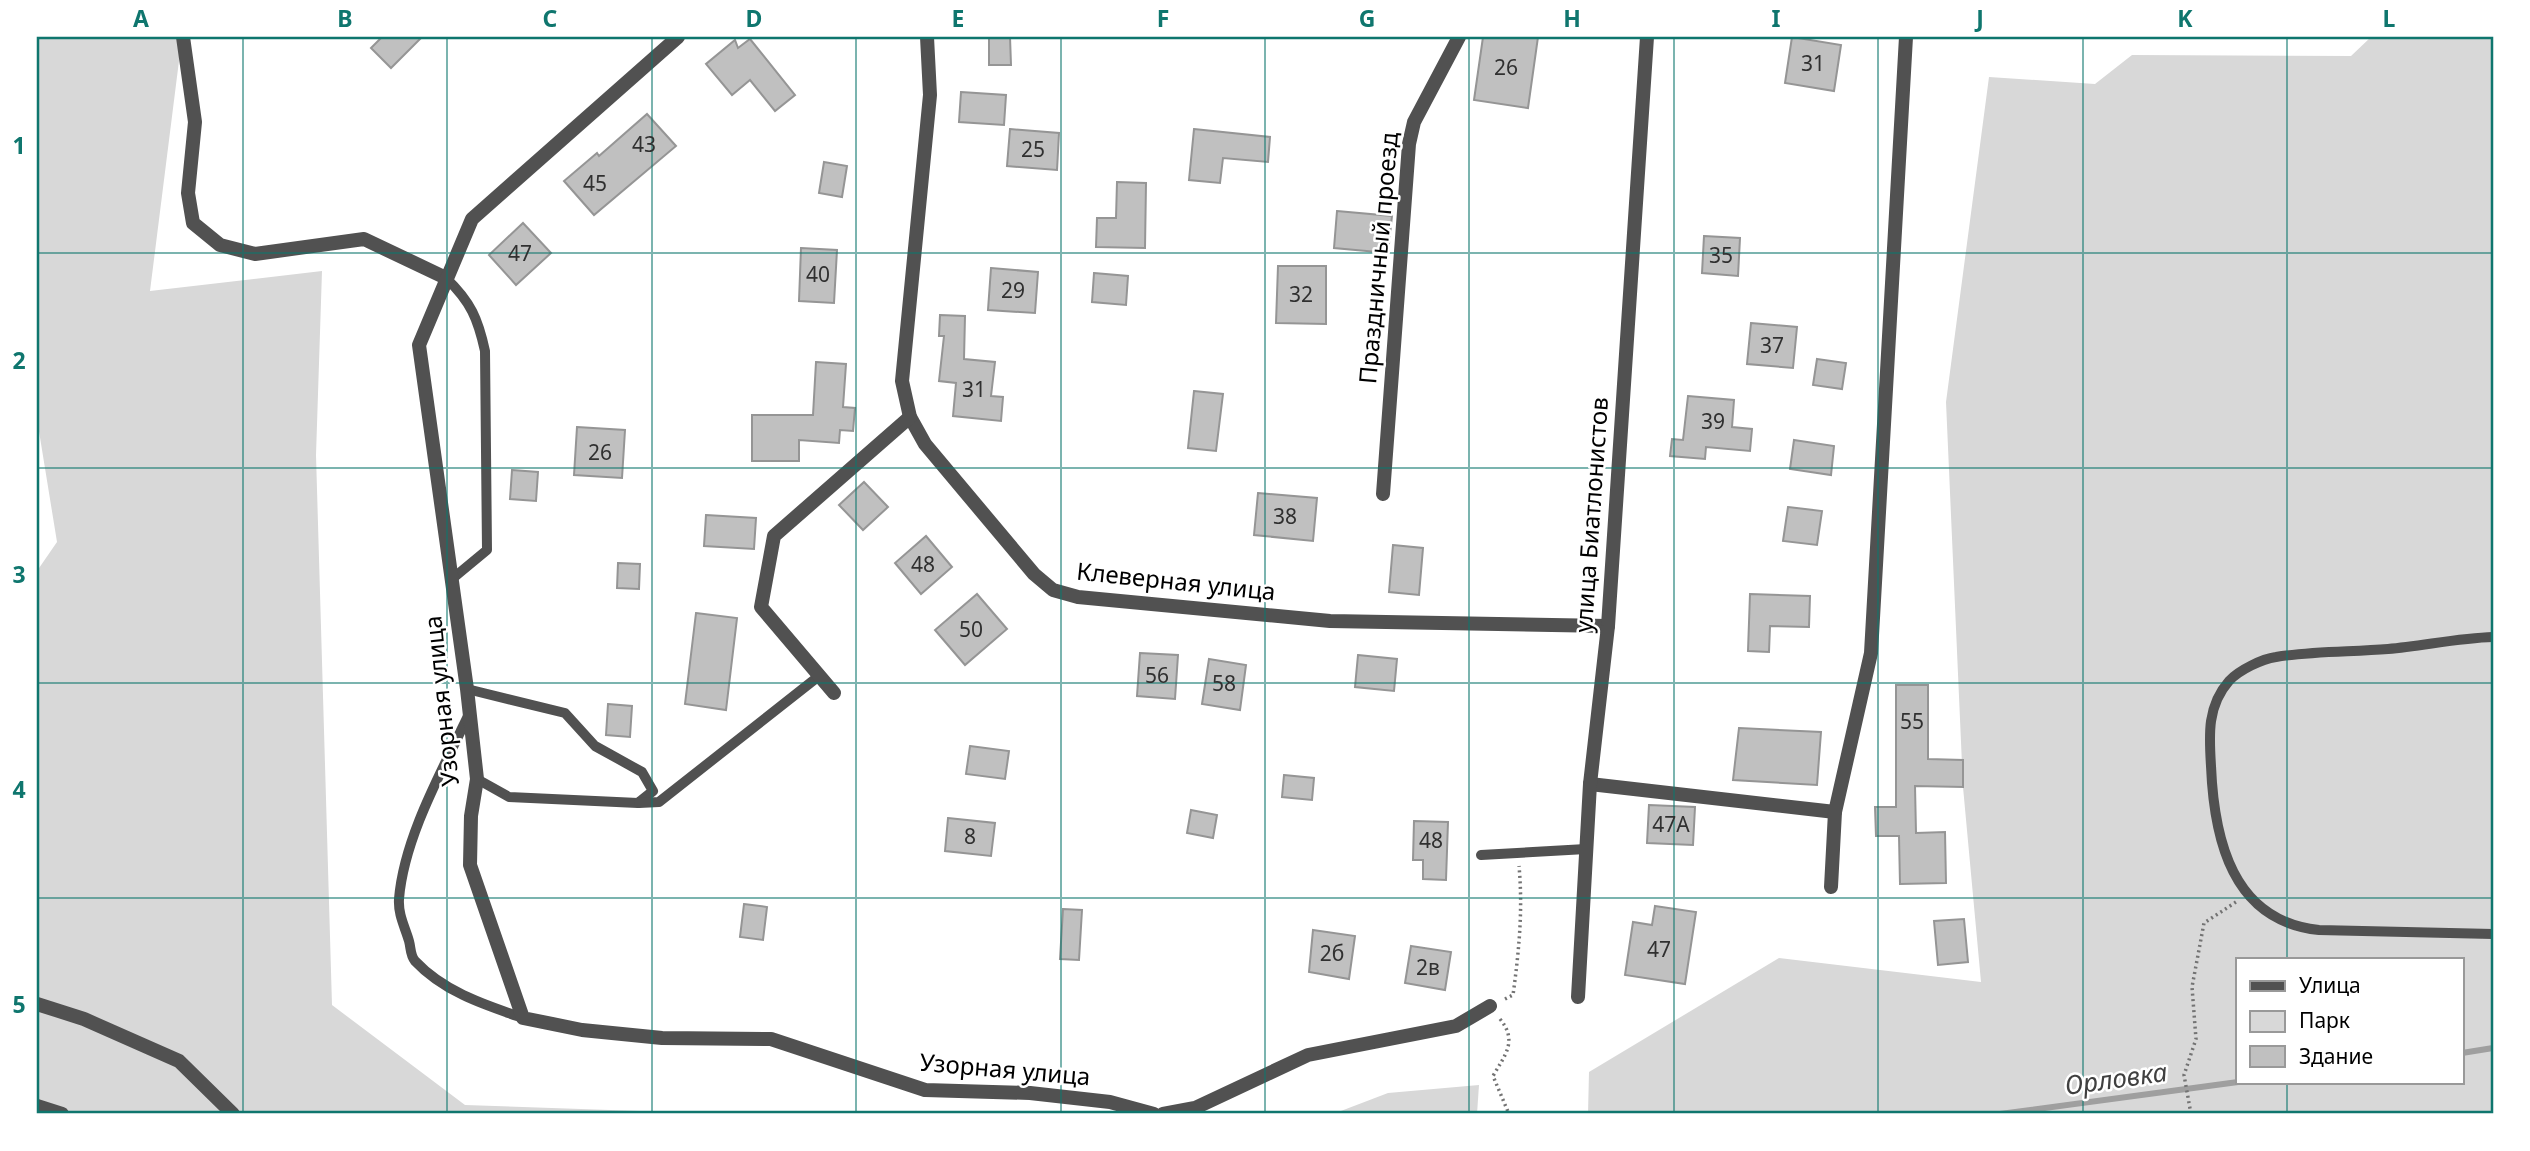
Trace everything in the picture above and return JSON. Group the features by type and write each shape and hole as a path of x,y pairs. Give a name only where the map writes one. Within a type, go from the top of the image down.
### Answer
{"street":[{"path":"183,37 195,122 188,193 193,223 220,245 255,254 365,239 446,278"},
{"name":"Узорная улица","path":"678,37 472,219 419,345 477,779 471,816 470,865 523,1018 582,1030 663,1038 771,1039 925,1090 1030,1093 1110,1102 1154,1114"},
{"name":"Клеверная улица","path":"927,37 930,95 902,381 910,417 925,444 1034,574 1053,590 1078,597 1330,621 1608,626"},
{"name":"Праздничный проезд","path":"1383,494 1409,144 1414,122 1459,37"},
{"name":"улица Биатлонистов","path":"1578,997 1590,784 1608,626 1647,37"},
{"path":"1831,887 1835,812 1871,653 1906,37"},
{"path":"834,693 761,607 774,536 910,417"},
{"path":"1590,784 1835,812"},
{"path":"37,1004 84,1019 179,1061 233,1114"},
{"path":"1163,1114 1195,1108 1308,1055 1456,1026 1490,1006"},
{"path":"37,1106 62,1114"}],"lane":[{"path":"446,278 464,295 478,320 485,351 486,550 452,579"},
{"path":"2493,637 2390,649 2274,657 2247,668 2230,680 2215,703 2209,725 2213,804 2223,851 2236,876 2257,904 2277,919 2300,928 2493,934"},
{"path":"477,779 509,797 659,802 820,676"},
{"path":"467,689 565,713 595,746 642,772 653,791 638,803"},
{"path":"470,712 423,808 399,900 401,923 409,940 412,958 441,983 477,1002 523,1018"},
{"path":"1481,855 1586,849"}],"path":[{"path":"1509,1114 1493,1076 1510,1047 1508,1028 1490,1006 1513,995 1523,903 1518,852"},
{"path":"2191,1114 2185,1075 2196,1039 2192,987 2204,923 2249,893"}],"green space":[{"path":"37,37 182,37 150,291 322,271 316,455 332,1005 465,1105 727,1114 37,1114 37,571 57,542 37,419"},
{"path":"2371,37 2493,37 2493,1114 1588,1114 1589,1072 1779,958 1981,982 1963,787 1946,402 1989,77 2095,84 2132,55 2351,56"},
{"path":"1479,1085 1477,1114 1333,1114 1388,1093"}],"building":[{"path":"382,37 422,37 391,68 371,48"},
{"path":"989,37 1010,37 1011,65 989,65"},
{"path":"1483,37 1538,37 1528,108 1474,100"},
{"path":"1792,37 1841,45 1834,91 1785,83"},
{"path":"750,39 795,95 775,111 750,80 732,95 706,64 735,40 738,48"},
{"path":"961,92 1006,95 1004,125 959,122"},
{"path":"647,114 676,146 594,215 564,181 597,153 599,156"},
{"path":"1010,129 1059,133 1057,170 1007,166"},
{"path":"1194,129 1270,137 1268,162 1223,158 1220,183 1189,180"},
{"path":"824,162 847,166 842,197 819,193"},
{"path":"1117,182 1146,183 1145,248 1096,247 1097,218 1116,218"},
{"path":"1337,211 1392,216 1388,253 1334,248"},
{"path":"523,223 551,253 516,285 489,255"},
{"path":"1704,236 1740,238 1738,276 1702,273"},
{"path":"801,248 837,250 834,303 799,301"},
{"path":"1278,266 1326,266 1326,324 1276,323"},
{"path":"991,268 1038,272 1035,313 988,310"},
{"path":"1094,273 1128,276 1126,305 1092,302"},
{"path":"940,315 965,316 964,359 995,362 991,396 1003,397 1001,421 953,416 956,383 939,381 944,336 939,336"},
{"path":"1751,323 1797,327 1793,368 1747,364"},
{"path":"1817,359 1846,363 1842,389 1813,385"},
{"path":"816,362 846,364 843,407 855,408 853,431 840,430 839,443 799,440 799,461 752,461 752,415 813,415"},
{"path":"1194,391 1223,394 1216,451 1188,448"},
{"path":"1688,396 1734,400 1732,427 1752,429 1750,451 1706,447 1705,459 1670,456 1672,439 1683,440"},
{"path":"577,427 625,430 622,478 574,475"},
{"path":"1794,440 1834,446 1831,475 1790,469"},
{"path":"512,470 538,472 536,501 510,499"},
{"path":"864,482 888,507 863,530 839,505"},
{"path":"1258,493 1317,498 1313,541 1254,535"},
{"path":"1788,507 1822,511 1817,545 1783,541"},
{"path":"706,515 756,518 754,549 704,546"},
{"path":"926,536 952,567 921,594 895,563"},
{"path":"1393,545 1423,548 1419,595 1389,592"},
{"path":"618,563 640,564 639,589 617,588"},
{"path":"977,594 1007,629 965,665 935,630"},
{"path":"1750,594 1810,596 1809,627 1770,626 1769,652 1748,651"},
{"path":"696,613 737,618 726,710 685,704"},
{"path":"1140,653 1178,655 1175,699 1137,696"},
{"path":"1358,655 1397,659 1394,691 1355,687"},
{"path":"1209,659 1246,665 1240,710 1202,704"},
{"path":"1896,685 1928,685 1928,759 1963,760 1963,787 1915,786 1916,833 1945,832 1946,883 1900,884 1899,836 1876,836 1875,807 1896,807"},
{"path":"608,704 632,706 630,737 606,735"},
{"path":"1739,728 1821,732 1817,785 1733,780"},
{"path":"970,746 1009,751 1005,779 966,774"},
{"path":"1284,775 1314,778 1312,800 1282,797"},
{"path":"1649,805 1695,807 1693,845 1647,843"},
{"path":"1191,810 1217,815 1213,838 1187,833"},
{"path":"948,818 995,823 991,856 945,851"},
{"path":"1414,821 1448,822 1446,880 1423,879 1423,860 1413,860"},
{"path":"744,904 767,907 763,940 740,937"},
{"path":"1655,906 1696,912 1685,984 1625,975 1633,922 1652,925"},
{"path":"1063,909 1082,910 1079,960 1060,959"},
{"path":"1964,919 1968,962 1938,965 1934,921"},
{"path":"1313,930 1355,936 1349,979 1309,972"},
{"path":"1411,946 1451,952 1445,990 1405,983"}],"waterway":[{"name":"Орловка","path":"2464,1053 2493,1048"},
{"name":"Орловка","path":"2000,1114 2236,1082"}]}
